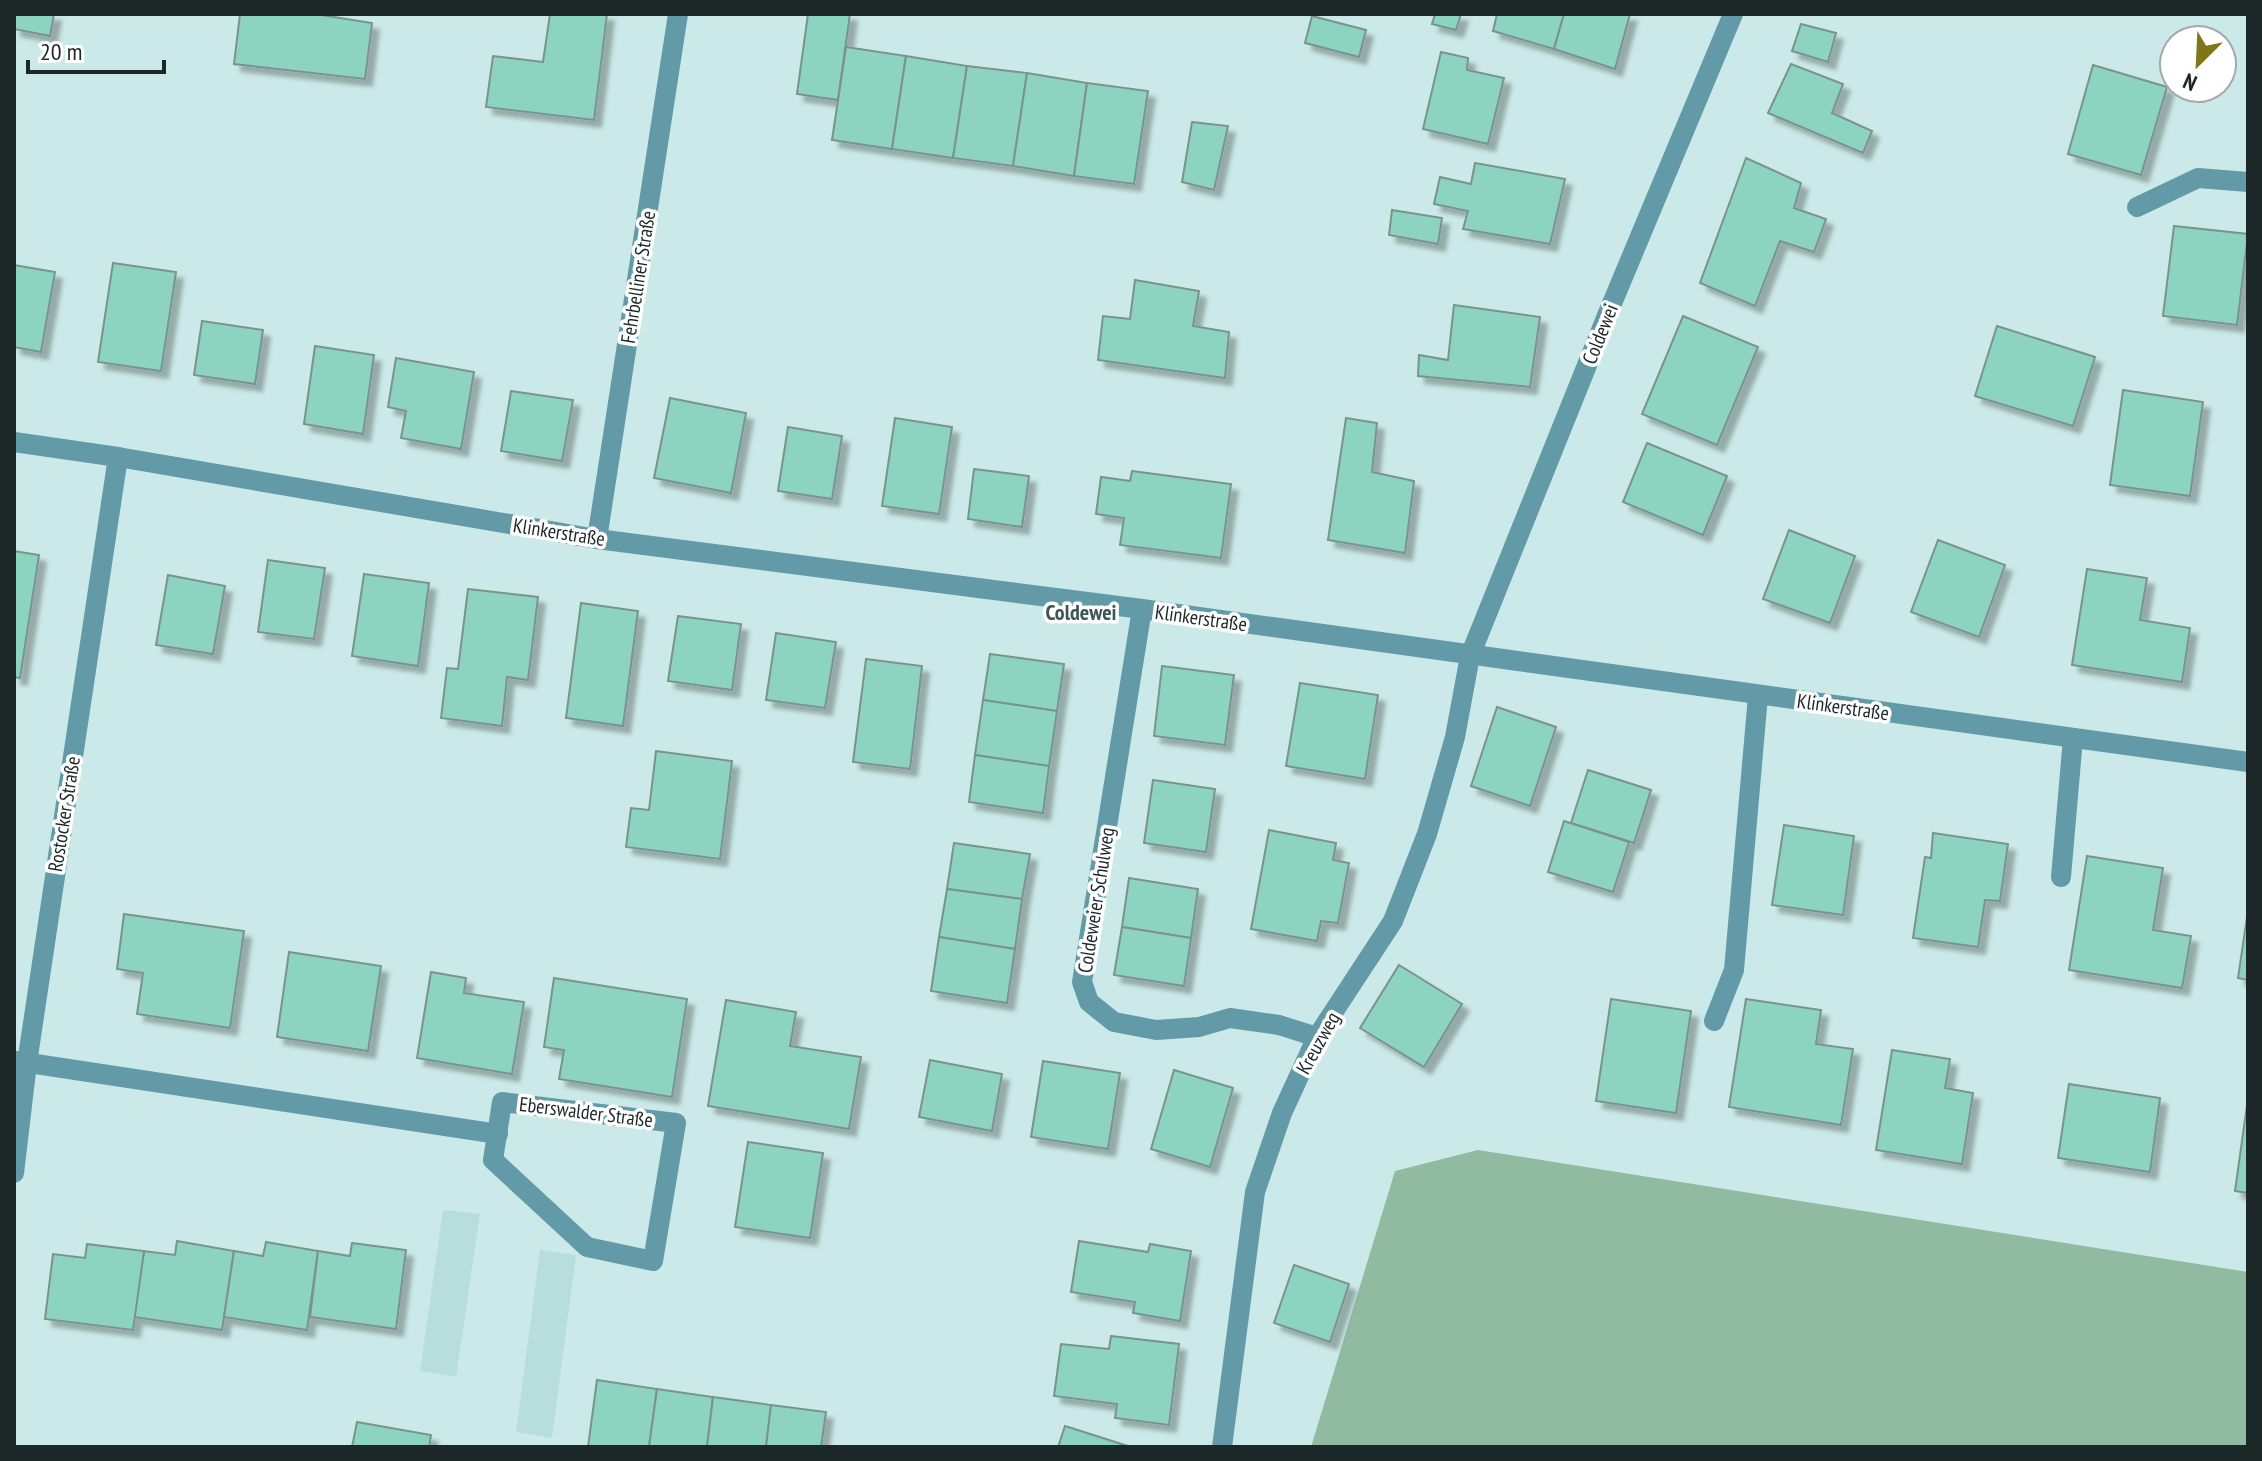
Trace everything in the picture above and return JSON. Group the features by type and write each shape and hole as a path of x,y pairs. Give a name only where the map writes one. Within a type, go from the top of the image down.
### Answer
{"street":[{"name":"Fehrbelliner Straße","path":"597,539 678,14"},
{"name":"Coldewei","path":"1470,656 1727,16"},
{"path":"2137,207 2198,178 2248,182"},
{"name":"Klinkerstraße","path":"14,442 597,539 1142,609 2248,762"},
{"name":"Rostocker Straße","path":"14,1173 21,1062 118,457"},
{"name":"Coldeweier Schulweg","path":"1142,609 1082,982 1089,1002 1114,1022 1156,1030 1199,1027 1230,1018 1279,1025 1317,1037"},
{"name":"Kreuzweg","path":"1222,1447 1255,1192 1282,1113 1317,1037 1393,921 1431,820 1455,737 1470,656"},
{"path":"1714,1021 1734,970 1758,696"},
{"path":"2061,877 2073,738"},
{"name":"Eberswalder Straße","path":"21,1062 498,1134"},
{"name":"Eberswalder Straße","path":"502,1102 676,1123 653,1261 587,1247 493,1160 498,1134 502,1102"}],"shaded area":[{"path":"443,1210 480,1214 456,1377 420,1371"},
{"path":"540,1250 576,1255 552,1438 516,1432"}],"green space":[{"path":"1478,1150 2248,1272 2248,1447 1311,1447 1395,1171"}],"building":[{"path":"14,14 54,14 50,36 14,29"},
{"path":"240,14 315,14 372,23 365,79 234,64"},
{"path":"550,14 607,14 594,120 486,107 493,56 543,62"},
{"path":"808,14 850,14 838,100 797,94"},
{"path":"1435,14 1461,14 1456,30 1432,24"},
{"path":"1497,14 1564,14 1554,49 1493,31"},
{"path":"1564,14 1630,14 1615,69 1554,49"},
{"path":"1312,16 1366,30 1359,57 1305,43"},
{"path":"1801,24 1836,33 1828,62 1792,51"},
{"path":"846,47 906,56 892,149 832,140"},
{"path":"1441,52 1468,58 1467,70 1504,78 1488,144 1423,129"},
{"path":"906,56 967,66 953,158 892,149"},
{"path":"1791,64 1843,84 1832,113 1872,131 1863,153 1768,113"},
{"path":"2093,65 2158,84 2158,104 2162,104 2141,175 2068,154"},
{"path":"967,66 1027,73 1013,166 953,158"},
{"path":"1027,73 1087,83 1074,176 1013,166"},
{"path":"1087,83 1148,91 1134,184 1074,176"},
{"path":"1192,122 1228,126 1214,190 1182,182"},
{"path":"1746,158 1801,183 1794,208 1826,219 1814,252 1780,241 1755,306 1700,283"},
{"path":"1475,163 1565,179 1550,244 1463,229 1468,211 1434,204 1440,177 1471,184"},
{"path":"1392,210 1442,218 1438,244 1389,235"},
{"path":"2174,226 2248,234 2237,325 2163,316"},
{"path":"113,263 176,272 161,371 98,362"},
{"path":"14,265 55,272 41,352 14,347"},
{"path":"1135,280 1199,291 1193,326 1229,332 1225,378 1098,360 1103,316 1130,319"},
{"path":"1454,305 1540,317 1530,387 1418,376 1419,355 1448,360"},
{"path":"1683,316 1758,347 1717,445 1642,414"},
{"path":"202,321 263,330 255,384 194,375"},
{"path":"1997,326 2095,357 2073,426 1975,396"},
{"path":"315,346 374,355 363,434 304,424"},
{"path":"396,358 474,372 461,449 401,438 406,411 388,407"},
{"path":"2123,390 2203,402 2190,496 2110,485"},
{"path":"511,391 573,400 562,461 501,451"},
{"path":"670,398 746,413 731,493 654,478"},
{"path":"895,418 952,427 939,514 882,506"},
{"path":"1346,418 1377,423 1372,472 1414,481 1405,553 1328,540"},
{"path":"788,427 842,436 832,499 778,491"},
{"path":"1647,443 1727,476 1703,535 1623,502"},
{"path":"974,469 1029,476 1022,527 968,519"},
{"path":"1132,471 1231,484 1221,558 1120,545 1124,518 1096,514 1101,477 1130,481"},
{"path":"1789,530 1855,556 1830,623 1763,599"},
{"path":"1938,540 2005,565 1979,637 1911,612"},
{"path":"14,551 39,555 20,678 14,677"},
{"path":"268,560 325,568 314,639 258,632"},
{"path":"2087,569 2147,578 2140,620 2190,628 2182,682 2072,665"},
{"path":"364,574 429,583 418,666 352,656"},
{"path":"168,575 225,586 213,654 156,645"},
{"path":"468,589 538,597 528,680 507,677 502,726 441,718 447,668 458,669"},
{"path":"581,603 638,611 623,726 566,718"},
{"path":"678,616 741,624 732,690 668,681"},
{"path":"776,633 836,642 825,708 766,700"},
{"path":"990,654 1064,664 1057,711 983,700"},
{"path":"866,659 922,666 910,769 853,762"},
{"path":"1162,666 1234,675 1225,745 1154,736"},
{"path":"1300,683 1378,695 1365,779 1286,766"},
{"path":"983,700 1057,711 1049,766 975,755"},
{"path":"1497,707 1556,727 1530,806 1471,786"},
{"path":"656,751 732,761 720,859 626,847 631,808 649,810"},
{"path":"975,755 1049,766 1043,813 969,802"},
{"path":"1588,770 1651,790 1634,843 1571,823"},
{"path":"1153,780 1215,789 1206,852 1144,843"},
{"path":"1564,821 1629,842 1613,892 1548,872"},
{"path":"1784,825 1854,836 1843,915 1772,905"},
{"path":"1269,830 1336,843 1333,860 1349,863 1338,923 1321,921 1317,941 1251,929"},
{"path":"1933,833 2008,844 2000,901 1985,900 1978,947 1913,938 1925,857 1931,858"},
{"path":"954,843 1030,854 1022,899 947,889"},
{"path":"2087,856 2163,868 2153,930 2191,936 2182,988 2069,970"},
{"path":"1129,878 1198,889 1191,938 1122,927"},
{"path":"947,889 1022,899 1015,949 939,937"},
{"path":"2248,910 2248,980 2238,978"},
{"path":"124,914 244,931 230,1028 137,1014 143,973 117,969"},
{"path":"1122,927 1191,938 1184,986 1114,975"},
{"path":"939,937 1015,949 1007,1003 931,991"},
{"path":"289,952 381,966 368,1051 277,1037"},
{"path":"1399,965 1462,1004 1424,1067 1360,1028"},
{"path":"431,972 466,978 464,993 524,1002 512,1074 417,1058"},
{"path":"554,978 687,999 672,1097 559,1079 564,1050 544,1047"},
{"path":"1611,999 1691,1011 1676,1113 1596,1101"},
{"path":"1746,999 1821,1010 1816,1044 1853,1049 1841,1125 1729,1107"},
{"path":"726,1000 796,1012 790,1046 861,1057 849,1129 708,1106"},
{"path":"1892,1050 1950,1059 1945,1088 1973,1093 1962,1164 1876,1150"},
{"path":"930,1060 1002,1074 992,1131 919,1117"},
{"path":"1043,1061 1120,1073 1108,1149 1031,1137"},
{"path":"1174,1070 1233,1088 1210,1167 1151,1149"},
{"path":"2069,1084 2160,1098 2150,1172 2058,1158"},
{"path":"2248,1098 2248,1193 2235,1191"},
{"path":"748,1142 823,1153 810,1238 735,1227"},
{"path":"177,1241 234,1251 222,1330 134,1317 144,1251 175,1255"},
{"path":"1079,1241 1148,1252 1150,1244 1191,1251 1180,1321 1133,1313 1135,1302 1071,1292"},
{"path":"266,1242 318,1251 307,1330 224,1317 234,1251 263,1256"},
{"path":"352,1243 406,1250 396,1329 310,1317 318,1251 350,1256"},
{"path":"87,1244 144,1251 133,1330 45,1319 53,1254 85,1258"},
{"path":"1294,1265 1349,1284 1330,1342 1274,1323"},
{"path":"1111,1336 1179,1344 1169,1425 1115,1418 1117,1404 1054,1396 1061,1344 1109,1349"},
{"path":"597,1380 657,1389 649,1447 588,1447"},
{"path":"657,1389 713,1397 707,1447 649,1447"},
{"path":"713,1397 771,1405 766,1447 707,1447"},
{"path":"771,1405 826,1412 821,1447 766,1447"},
{"path":"357,1422 431,1435 429,1447 352,1447"},
{"path":"1065,1426 1131,1447 1058,1447"}],"district":[{"name":"Coldewei","path":"1081,612"}]}
